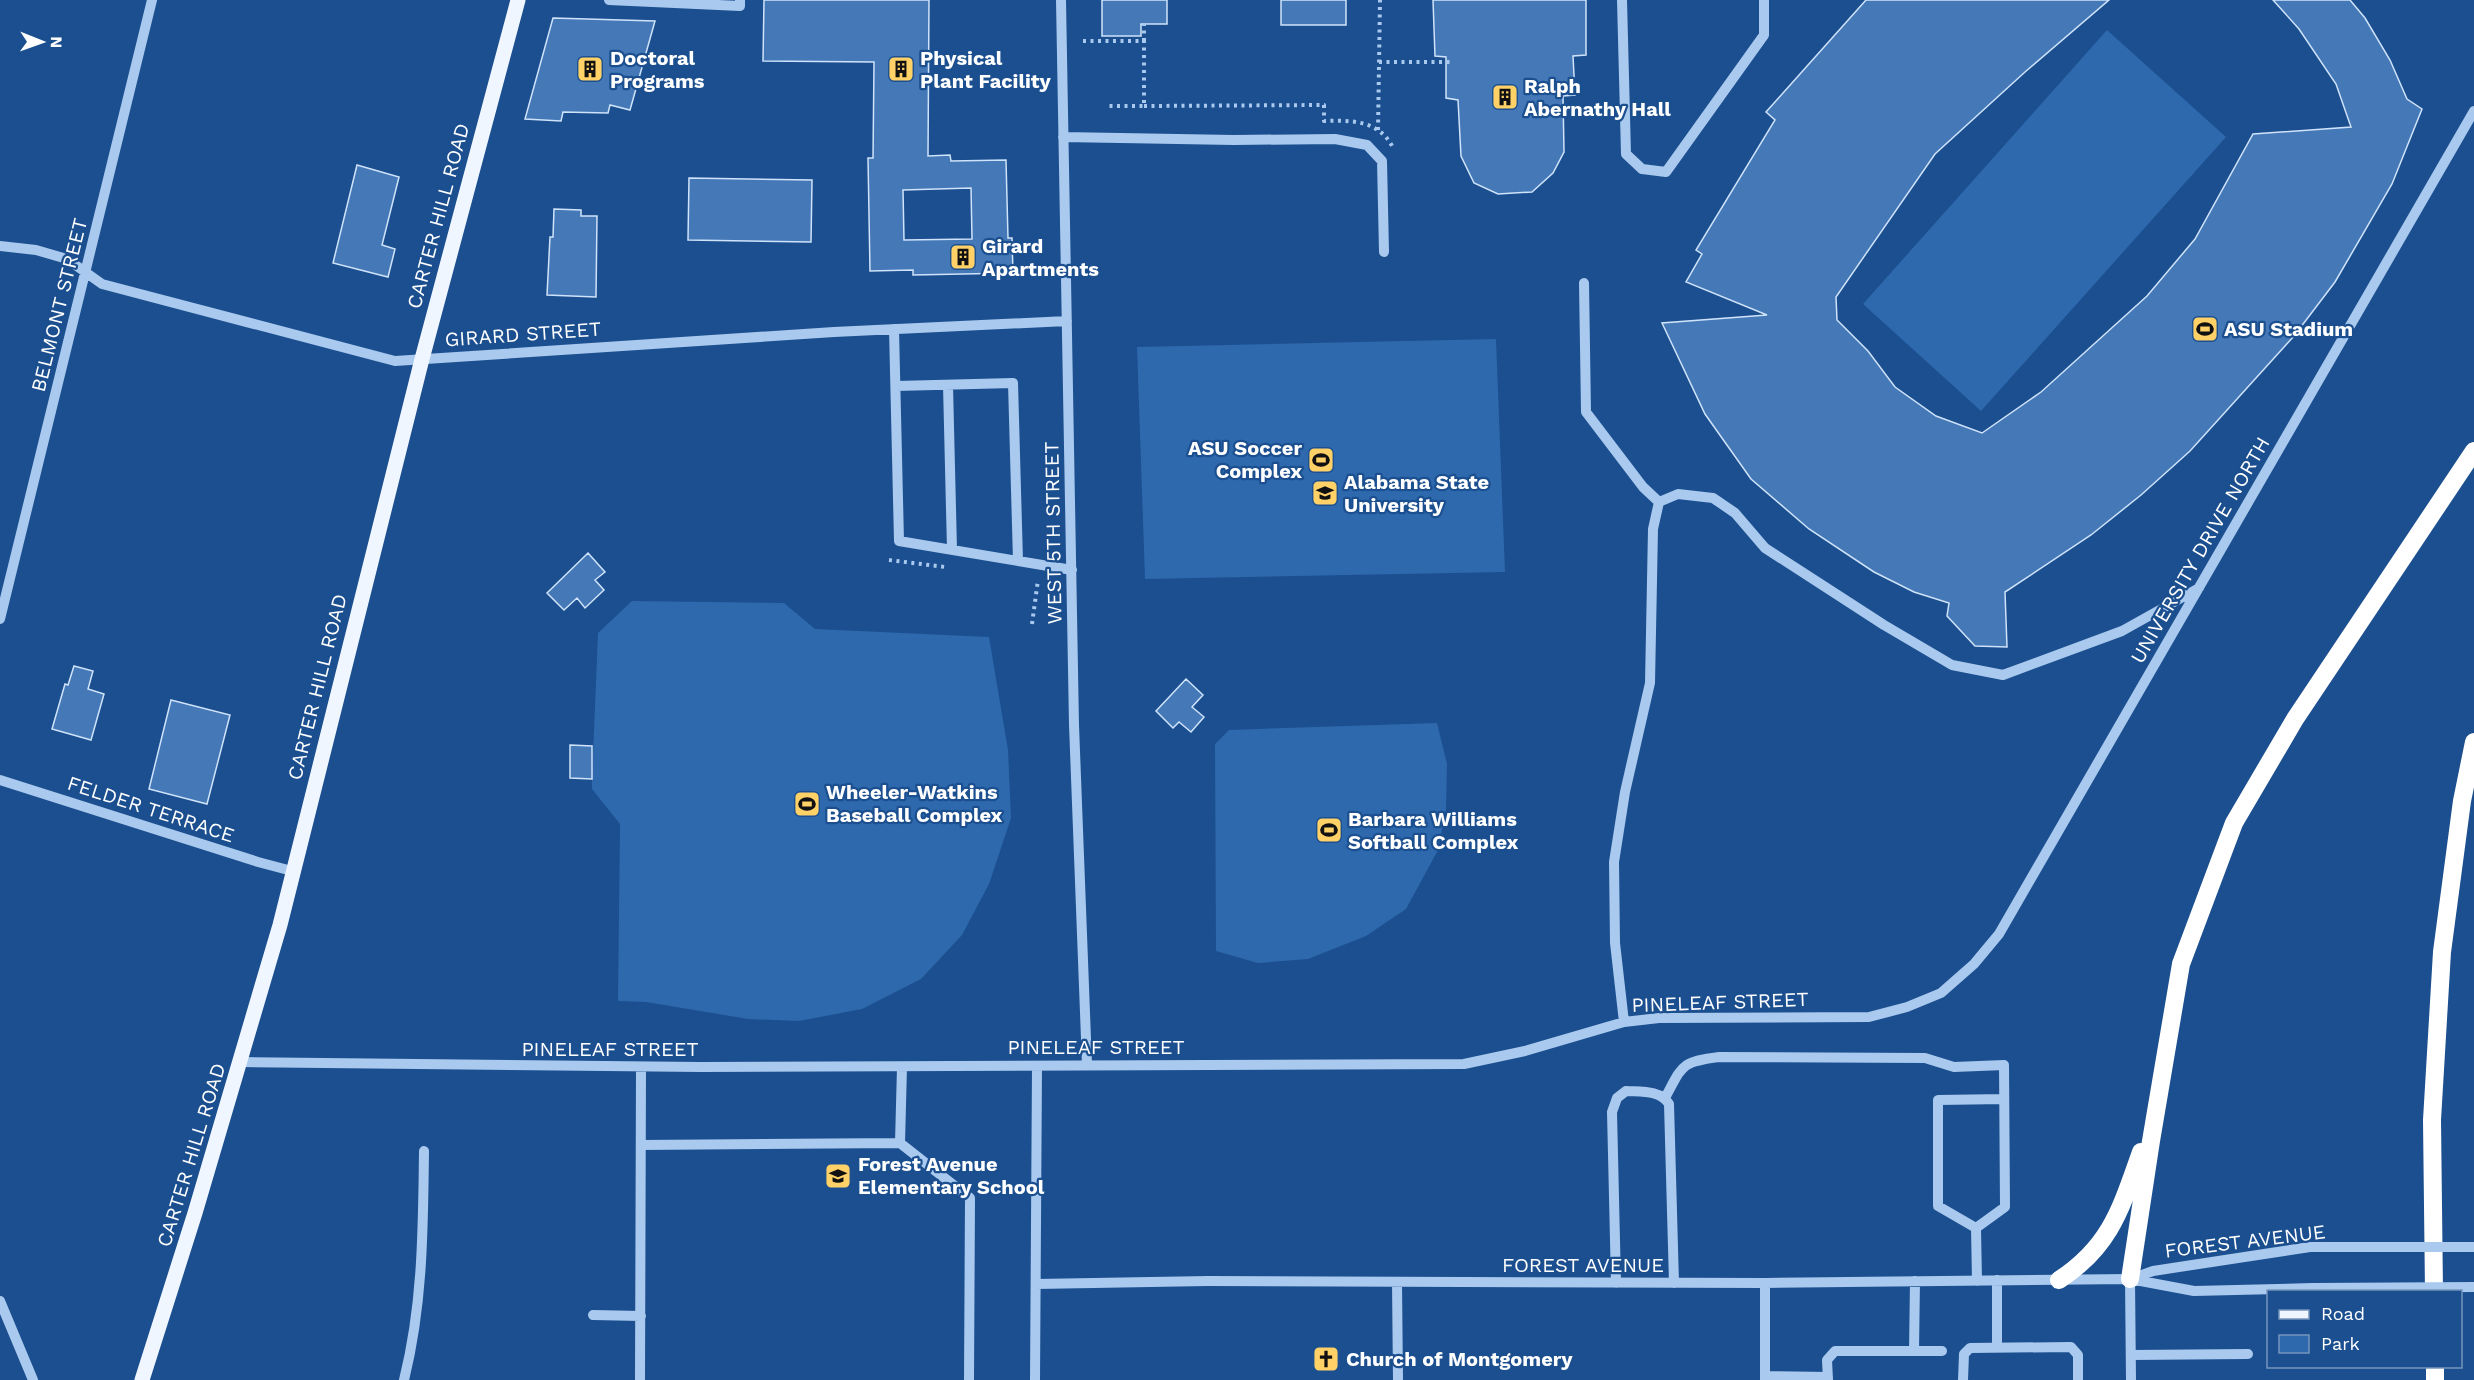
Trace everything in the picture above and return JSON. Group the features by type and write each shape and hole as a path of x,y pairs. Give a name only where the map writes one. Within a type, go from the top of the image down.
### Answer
{"highway":[{"path":"2130,1279 2181,964 2234,823 2295,719 2474,451"},
{"path":"2434,1290 2432,1120 2442,952 2462,801 2474,742"},
{"path":"2059,1280 2073,1271 2099,1246 2120,1214 2156,1108"}],"main road":[{"name":"CARTER HILL ROAD","path":"142,1380 241,1062 280,925 422,359 518,0"}],"street":[{"name":"BELMONT STREET","path":"0,620 152,0"},
{"path":"609,0 740,6 740,0"},
{"name":"WEST 5TH STREET","path":"1061,0 1074,725 1087,1065"},
{"path":"1622,0 1626,154 1642,169 1666,172 1764,35 1764,0"},
{"name":"UNIVERSITY DRIVE NORTH","path":"1941,993 1974,964 1995,941 2474,111"},
{"path":"1063,137 1335,139 1367,145 1382,161 1384,252"},
{"name":"GIRARD STREET","path":"0,246 36,250 67,259 102,284 395,361 894,329 1067,321"},
{"path":"1584,283 1586,412 1643,487 1659,502"},
{"path":"894,329 899,541 1072,570"},
{"path":"896,386 1013,383 1018,561"},
{"path":"948,385 952,550"},
{"path":"1659,502 1678,494 1713,498 1735,513 1765,548 1884,626 1952,665 2003,675 2122,631 2199,588"},
{"path":"1624,1022 1615,942 1614,862 1625,792 1650,682 1653,530 1659,502"},
{"name":"FELDER TERRACE","path":"0,780 292,871"},
{"name":"PINELEAF STREET","path":"241,1062 641,1067 1464,1064 1526,1051 1624,1022 1659,1018 1869,1017 1908,1006 1941,993"},
{"path":"1665,1098 1682,1067 1691,1060 1719,1057 1925,1058 1954,1067 2004,1065 2005,1207 1976,1228"},
{"path":"900,1143 902,1066"},
{"path":"1035,1380 1037,1066"},
{"path":"640,1380 641,1067"},
{"path":"1616,1282 1612,1112 1617,1098 1626,1091 1655,1093 1665,1098 1669,1104 1674,1283"},
{"path":"1976,1228 1938,1206 1938,1100 2004,1099"},
{"path":"641,1145 900,1143 970,1198 969,1380"},
{"path":"404,1380 417,1318 422,1276 424,1151"},
{"path":"1976,1228 1977,1281"},
{"name":"FOREST AVENUE","path":"2130,1279 2153,1271 2310,1247 2474,1247"},
{"path":"2130,1279 2131,1380"},
{"name":"FOREST AVENUE","path":"1036,1284 1208,1281 1765,1283 2130,1279 2194,1291 2474,1287"},
{"path":"1996,1348 1997,1280"},
{"path":"1914,1351 1915,1281"},
{"path":"1397,1282 1398,1380"},
{"path":"1765,1283 1765,1378 1827,1378 1827,1360 1835,1351 1942,1351"},
{"path":"0,1301 33,1380"},
{"path":"593,1315 641,1316"},
{"path":"1964,1380 1964,1354 1970,1348 2071,1347 2078,1354 2078,1380"},
{"path":"2131,1355 2248,1354"}],"path":[{"path":"1378,130 1380,0"},
{"path":"1109,106 1144,106 1144,24"},
{"path":"1083,41 1144,41"},
{"path":"1379,62 1451,62"},
{"path":"889,560 946,568"},
{"path":"1026,578 1038,580 1032,624"}],"green space":[{"path":"2107,30 2226,137 1981,411 1863,304"},
{"name":"ASU Soccer Complex","path":"1496,339 1505,572 1145,579 1137,347"},
{"name":"Wheeler-Watkins Baseball Complex","path":"632,601 784,603 815,629 989,637 1008,750 1011,818 989,884 962,935 921,979 862,1009 799,1021 748,1019 646,1002 618,1001 620,824 592,789 592,779 598,633"},
{"name":"Barbara Williams Softball Complex","path":"1437,723 1447,764 1446,810 1438,850 1406,909 1366,936 1308,959 1258,963 1216,951 1215,744 1229,730"}],"building":[{"path":"764,0 929,0 928,156 950,155 951,161 1006,160 1008,238 1012,238 1013,273 913,275 913,270 870,271 868,158 873,158 874,62 763,61","holes":["971,188 972,239 904,240 903,190"]},
{"path":"1102,0 1167,0 1167,24 1141,24 1141,36 1102,36"},
{"path":"1281,0 1346,0 1346,25 1281,25"},
{"name":"Ralph Abernathy Hall","path":"1433,0 1586,0 1586,55 1573,56 1575,95 1563,96 1564,152 1553,173 1532,192 1498,194 1474,183 1461,156 1458,100 1446,98 1446,57 1435,56"},
{"name":"ASU Stadium","path":"1866,0 2109,0 1935,154 1836,297 1837,320 1868,351 1895,387 1936,416 1982,433 2041,392 2147,296 2195,239 2253,134 2351,127 2336,84 2299,29 2273,0 2350,0 2365,18 2390,60 2407,99 2422,109 2392,184 2335,282 2294,336 2190,451 2141,495 2091,535 2005,592 2007,647 1975,646 1947,616 1949,603 1914,592 1874,572 1809,529 1751,479 1705,414 1662,323 1767,315 1686,282 1702,254 1696,250 1775,120 1766,112"},
{"name":"Doctoral Programs","path":"553,18 655,21 630,110 610,105 608,113 563,112 561,121 525,119"},
{"path":"357,165 399,177 382,245 395,249 388,277 333,263"},
{"path":"689,178 812,180 811,242 688,240"},
{"path":"554,209 581,210 581,216 597,216 596,297 547,295"},
{"path":"588,553 605,572 595,580 604,590 585,608 577,598 564,610 547,593"},
{"path":"74,666 93,671 88,689 104,694 91,740 52,729 65,684 68,685"},
{"path":"1186,679 1203,695 1192,707 1204,717 1191,732 1179,722 1173,728 1156,711"},
{"path":"171,700 230,715 207,804 149,789"},
{"path":"570,745 592,746 592,779 570,778"}],"place":[{"name":"Doctoral Programs","path":"590,69"},
{"name":"Physical Plant Facility","path":"901,69"},
{"name":"Ralph Abernathy Hall","path":"1505,97"},
{"name":"Girard Apartments","path":"963,257"},
{"name":"ASU Stadium","path":"2205,329"},
{"name":"ASU Soccer Complex","path":"1321,460"},
{"name":"Alabama State University","path":"1325,493"},
{"name":"Wheeler-Watkins Baseball Complex","path":"807,804"},
{"name":"Barbara Williams Softball Complex","path":"1329,830"},
{"name":"Forest Avenue Elementary School","path":"838,1176"},
{"name":"Church of Montgomery","path":"1326,1359"}]}
